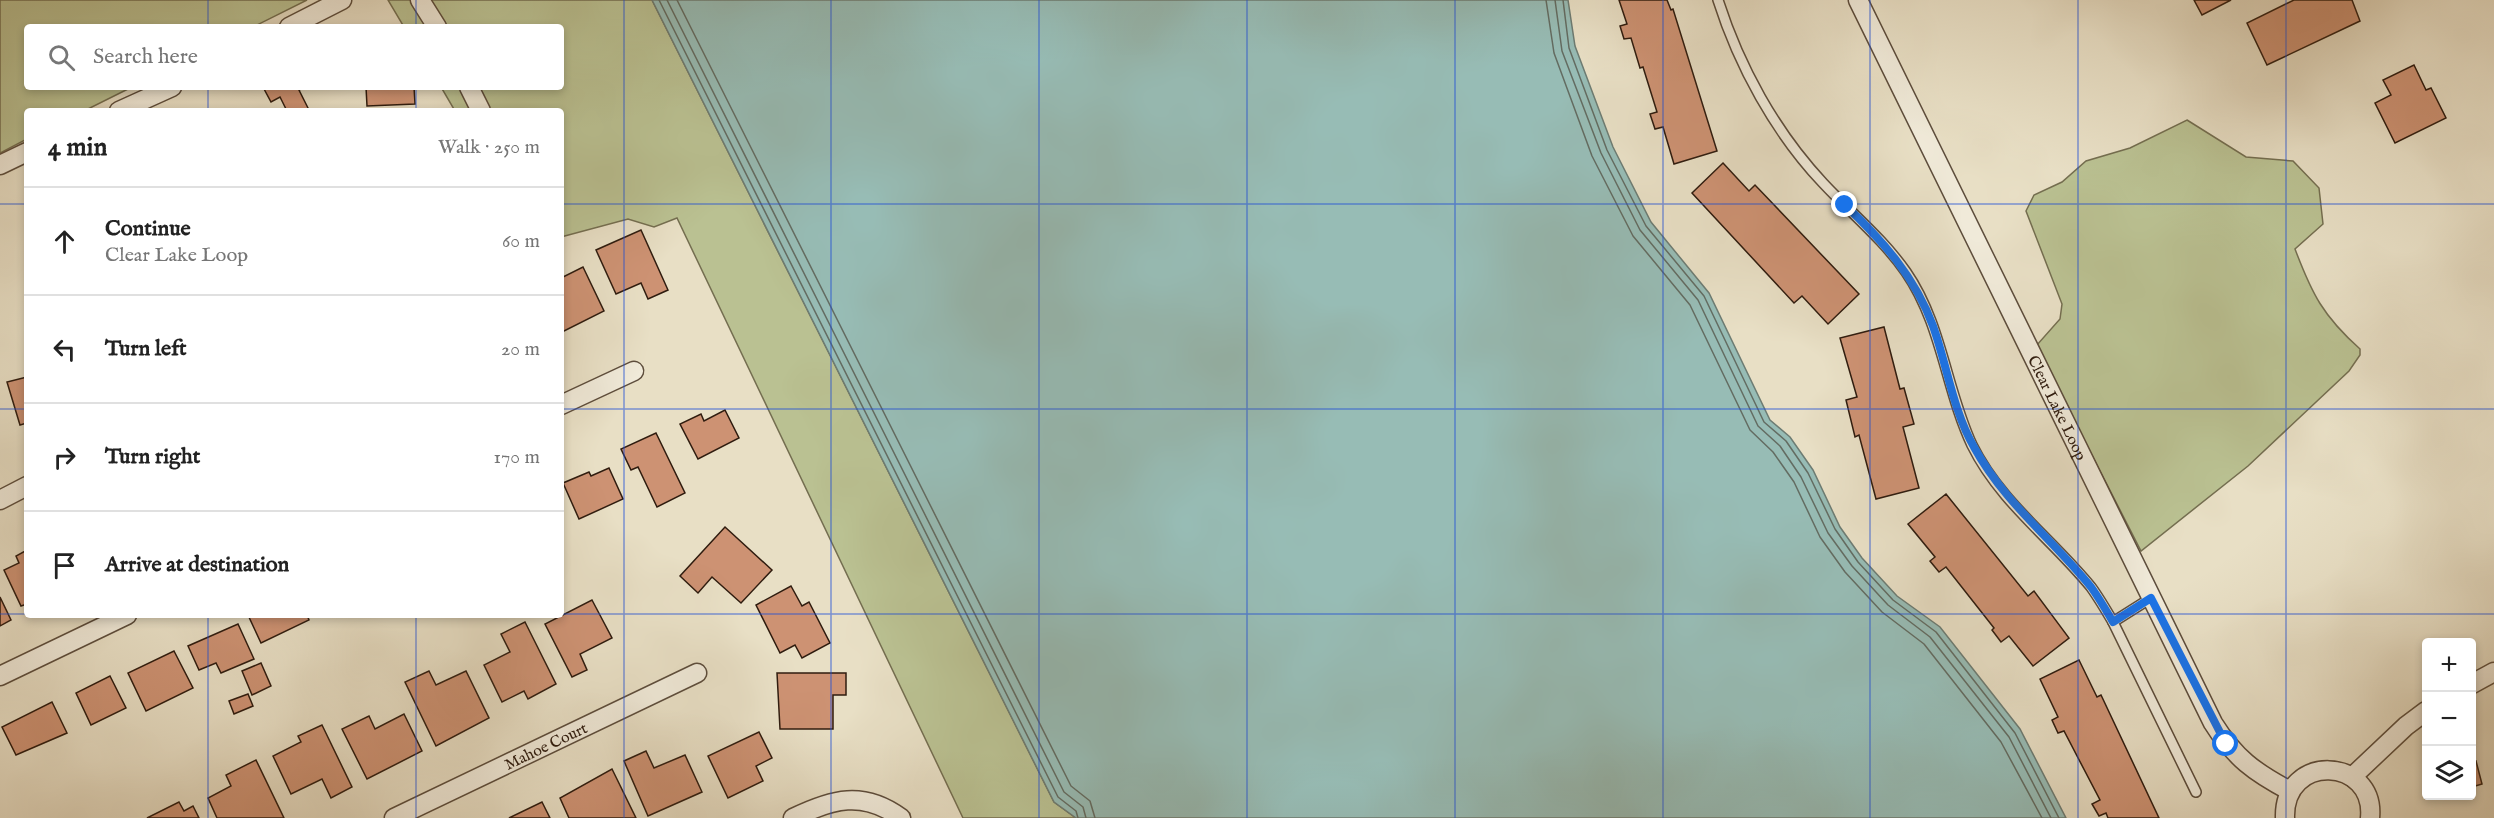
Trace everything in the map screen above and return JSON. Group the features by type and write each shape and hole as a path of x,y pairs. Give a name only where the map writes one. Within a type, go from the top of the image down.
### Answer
{"street":[{"path":"295,24 342,0"},
{"path":"420,0 435,24"},
{"name":"Clear Lake Loop","path":"1858,0 2151,598 2226,744 2257,773 2290,790"},
{"path":"126,108 165,90"},
{"path":"471,90 480,108"},
{"path":"0,165 24,153"},
{"path":"564,404 634,370"},
{"path":"0,500 24,488"},
{"path":"0,676 121,618"},
{"name":"Mahoe Court","path":"394,818 697,673"},
{"path":"2352,777 2406,726 2422,715"},
{"path":"2285,818 2285,803 2290,790 2300,779 2312,772 2325,769 2339,771 2352,777 2368,798 2370,818"},
{"path":"793,818 812,808 839,800 862,799 887,808 901,818"}],"lane":[{"path":"1718,0 1751,80 1794,149 1824,185 1879,239 1908,274 1932,325 1973,446 2015,508 2092,589 2113,622 2196,792"},
{"path":"2113,622 2151,598"}],"green space":[{"path":"0,0 307,0 259,24 24,24 24,90 126,90 90,108 24,108 24,141 0,153"},
{"path":"388,0 652,0 1054,802 1076,818 963,818 677,218 654,227 628,219 564,236 564,108 453,108 443,90 564,90 564,24 402,24"},
{"path":"2187,120 2246,157 2293,161 2319,188 2323,224 2295,249 2320,304 2337,326 2360,349 2360,355 2349,371 2248,466 2141,551 2036,346 2060,319 2062,304 2026,211 2034,195 2062,182 2086,161 2130,148"}],"water":[{"path":"652,0 1568,0 1575,46 1613,147 1651,222 1709,293 1770,420 1790,437 1813,470 1840,527 1862,558 1897,596 1940,627 2020,729 2066,818 1076,818 1054,802"}],"building":[{"path":"1619,0 1667,0 1671,10 1673,9 1717,151 1674,164 1663,127 1655,129 1650,114 1657,112 1643,67 1640,68 1631,38 1624,39 1620,26 1627,24"},
{"path":"2194,0 2231,0 2202,15"},
{"path":"2294,0 2352,0 2360,21 2267,65 2247,23"},
{"path":"2414,65 2426,90 2431,88 2446,118 2395,143 2375,103 2391,95 2383,80"},
{"path":"265,90 299,90 308,108 286,108 280,97 271,102"},
{"path":"366,90 414,90 415,104 367,106"},
{"path":"1723,163 1749,191 1755,185 1859,294 1828,324 1802,296 1794,303 1692,193"},
{"path":"641,230 668,290 648,299 641,283 616,294 596,250"},
{"path":"583,267 604,311 564,331 564,276"},
{"path":"1884,327 1900,389 1904,388 1914,424 1903,427 1919,488 1876,499 1859,435 1855,437 1846,400 1857,397 1840,338"},
{"path":"24,378 24,424 20,425 7,382"},
{"path":"725,410 739,438 698,459 680,424 701,414 704,421"},
{"path":"656,433 685,493 657,507 638,467 631,470 621,449"},
{"path":"609,468 623,499 579,519 564,483 589,472 591,476"},
{"path":"1946,494 2028,596 2034,591 2069,638 2033,666 2009,636 2001,642 1992,630 1994,628 1946,567 1939,572 1930,561 1935,557 1908,524"},
{"path":"725,527 772,570 741,603 712,577 698,593 680,576"},
{"path":"24,552 24,605 21,606 4,570 19,563 16,556"},
{"path":"791,586 802,606 809,602 830,643 802,658 795,645 780,653 756,605"},
{"path":"0,597 11,620 0,626"},
{"path":"592,600 612,638 580,654 587,670 572,677 545,624 557,618 564,618 564,614"},
{"path":"249,618 308,618 309,620 261,643"},
{"path":"525,622 556,684 528,699 524,691 502,702 484,665 510,652 501,634"},
{"path":"238,624 254,659 221,673 216,663 199,670 188,646"},
{"path":"174,651 193,688 146,711 128,673"},
{"path":"2079,660 2097,697 2101,695 2159,818 2108,818 2106,813 2099,816 2092,804 2100,800 2064,731 2058,733 2052,720 2058,717 2040,679"},
{"path":"261,663 271,686 252,695 242,671"},
{"path":"429,671 436,685 466,671 489,718 436,746 405,682"},
{"path":"777,673 846,673 846,695 833,695 833,729 780,729"},
{"path":"110,676 126,708 91,725 76,693"},
{"path":"248,694 253,706 234,714 229,701"},
{"path":"52,702 67,733 16,755 2,727"},
{"path":"404,714 422,751 367,779 342,729 369,716 375,729"},
{"path":"322,725 352,787 331,798 322,779 291,794 273,756 301,742 298,736"},
{"path":"759,732 772,758 756,766 763,781 728,798 708,756"},
{"path":"646,751 654,768 685,755 702,792 648,816 624,761"},
{"path":"256,760 284,818 217,818 208,798 231,786 226,775"},
{"path":"2476,761 2482,784 2476,786"},
{"path":"612,769 636,818 569,818 560,798"},
{"path":"179,802 184,811 193,806 199,818 147,818"},
{"path":"542,802 550,818 509,818"}],"route":[{"path":"1845,205 1879,239 1913,283 1932,325 1973,446 1992,477 2015,508 2092,589 2113,622 2151,598 2213,723 2226,744"}]}
